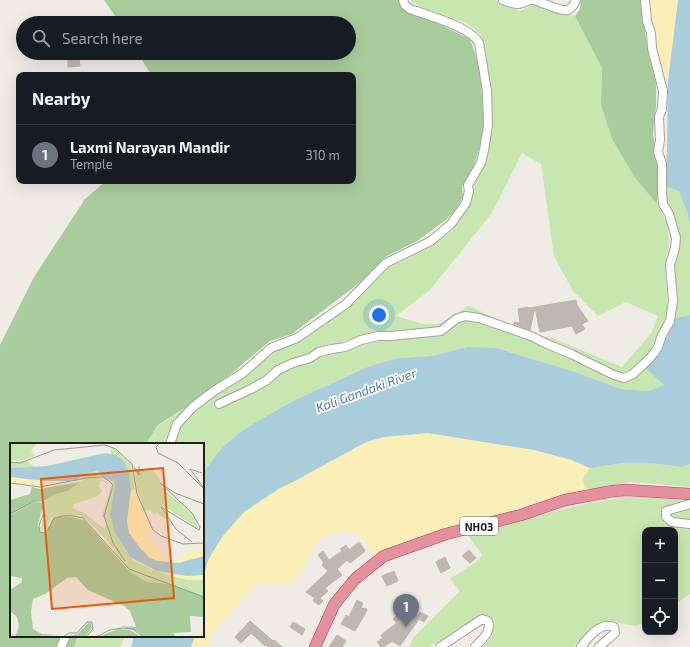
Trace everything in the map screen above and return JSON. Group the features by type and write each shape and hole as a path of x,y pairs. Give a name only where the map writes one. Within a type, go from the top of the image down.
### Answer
{"highway":[{"name":"NH03","path":"315,647 334,605 354,579 384,556 446,534 521,515 565,500 613,491 627,490 690,494"}],"street":[{"path":"170,443 177,424 193,407 214,391 243,373 271,348 297,338 346,304 386,263 431,241 450,224 466,204 469,191 468,185 481,163 488,126 488,91 479,43 477,38 465,30 410,9 405,5 403,0"},
{"path":"503,0 520,5 530,0"},
{"path":"534,0 568,10 574,6 576,0"},
{"path":"219,404 267,380 278,370 293,363 310,358 319,352 332,348 345,347 361,340 378,336 441,331 456,319 465,316 479,318 531,336 614,375 624,378 633,374 650,359 658,347 670,321 673,301 670,265 676,238 669,214 663,204 662,164 658,152 660,140 659,117 662,109 663,91 652,48 647,21 646,0"},
{"path":"690,504 666,511 666,517 672,522 690,524"},
{"path":"440,647 482,619 488,621 490,626 489,632 475,647"},
{"path":"581,647 586,639 604,626 608,625 614,627 615,633 599,647"},
{"path":"61,647 66,637"}],"green space":[{"path":"104,0 400,0 403,9 422,16 470,39 480,68 484,128 472,171 462,186 463,197 456,209 447,219 417,241 385,257 362,281 292,334 270,341 205,395 158,425 147,443 10,443 10,637 78,637 74,647 0,647 0,345 34,277 85,199 102,184 356,184 356,72 149,72 142,60 356,60 356,16 115,16"},
{"path":"410,0 496,0 519,11 535,4 559,13 575,16 602,68 601,105 612,139 635,178 657,204 668,225 669,249 665,265 668,314 650,351 632,369 621,373 591,360 569,348 465,314 440,329 377,332 330,345 292,360 247,386 249,393 280,374 328,353 361,345 376,339 438,335 447,331 461,319 477,320 498,329 538,342 622,380 644,367 664,385 648,391 621,389 572,371 496,348 467,347 432,356 398,358 370,366 295,400 268,415 204,472 204,443 147,443 158,426 205,395 238,368 242,376 272,351 298,343 348,308 390,267 433,246 453,230 471,204 474,184 486,161 492,125 492,93 481,35 466,22 444,17 421,8","holes":["522,153 541,164 554,256 573,291 598,316 626,302 658,316 652,332 622,367 552,338 527,333 469,306 439,324 423,324 396,316 430,290 492,213"]},
{"path":"581,0 640,0 648,51 656,84 656,106 653,134 659,173 657,204 635,178 612,139 601,105 602,68 575,16 580,9"},
{"path":"665,186 679,191 690,224 690,315 675,318 673,265 678,241 665,201"},
{"path":"622,463 651,463 681,467 690,464 690,487 630,482 591,490 584,488 583,478 590,468"},
{"path":"627,497 689,501 690,594 678,602 678,527 642,527 642,624 636,626 606,621 592,627 575,647 483,647 492,636 495,621 484,614 429,647 409,647 413,638 460,591 450,579 479,560 482,554 466,533 589,503"},
{"path":"78,637 125,637 120,647 74,647"}],"sand":[{"path":"648,0 678,0 668,81 658,59 649,16"},
{"path":"428,433 510,446 551,455 590,468 583,478 584,487 591,490 532,503 376,560 362,537 340,530 320,538 294,583 257,584 209,636 209,647 192,647 195,637 204,637 204,575 208,560 222,537 244,512 280,488 366,442 384,437"}],"water":[{"path":"678,0 690,0 690,224 679,191 665,186 668,81"},
{"name":"Kali Gandaki River","path":"690,315 690,464 681,467 651,463 622,463 590,468 572,460 534,450 428,433 384,437 366,442 280,488 244,512 222,537 208,560 204,575 204,472 221,449 238,434 295,400 370,366 398,358 432,356 467,347 496,348 572,371 621,389 648,391 664,385 644,367 661,350 675,318"},
{"path":"134,637 195,637 191,647 131,647"}],"building":[{"path":"68,60 79,60 80,66 68,67"},
{"path":"576,300 577,305 588,321 582,324 585,329 576,334 572,326 540,332 535,307"},
{"path":"535,307 530,330 514,324 514,322 520,323 518,309"},
{"path":"359,542 365,551 350,563 347,560 337,569 342,575 325,588 328,591 320,598 323,601 319,605 313,601 315,598 306,592 328,571 322,565 324,563 318,555 323,551 329,560 342,551 340,549 346,545 349,550"},
{"path":"469,550 476,558 470,563 462,556"},
{"path":"445,557 450,568 441,573 436,562"},
{"path":"394,571 398,581 387,586 382,576"},
{"path":"357,600 363,603 361,608 367,609 355,631 341,624 346,615 349,617"},
{"path":"403,604 408,611 409,609 418,616 420,612 428,616 424,622 419,619 400,646 392,641 384,647 381,647 377,642 383,638 381,635 397,623 393,619 402,611 399,608"},
{"path":"250,621 282,647 268,647 266,644 265,646 251,633 241,643 235,637"},
{"path":"293,622 305,629 302,635 290,627"},
{"path":"337,635 346,641 342,647 329,647"}],"place":[{"name":"Laxmi Narayan Mandir","path":"406,627"}]}
